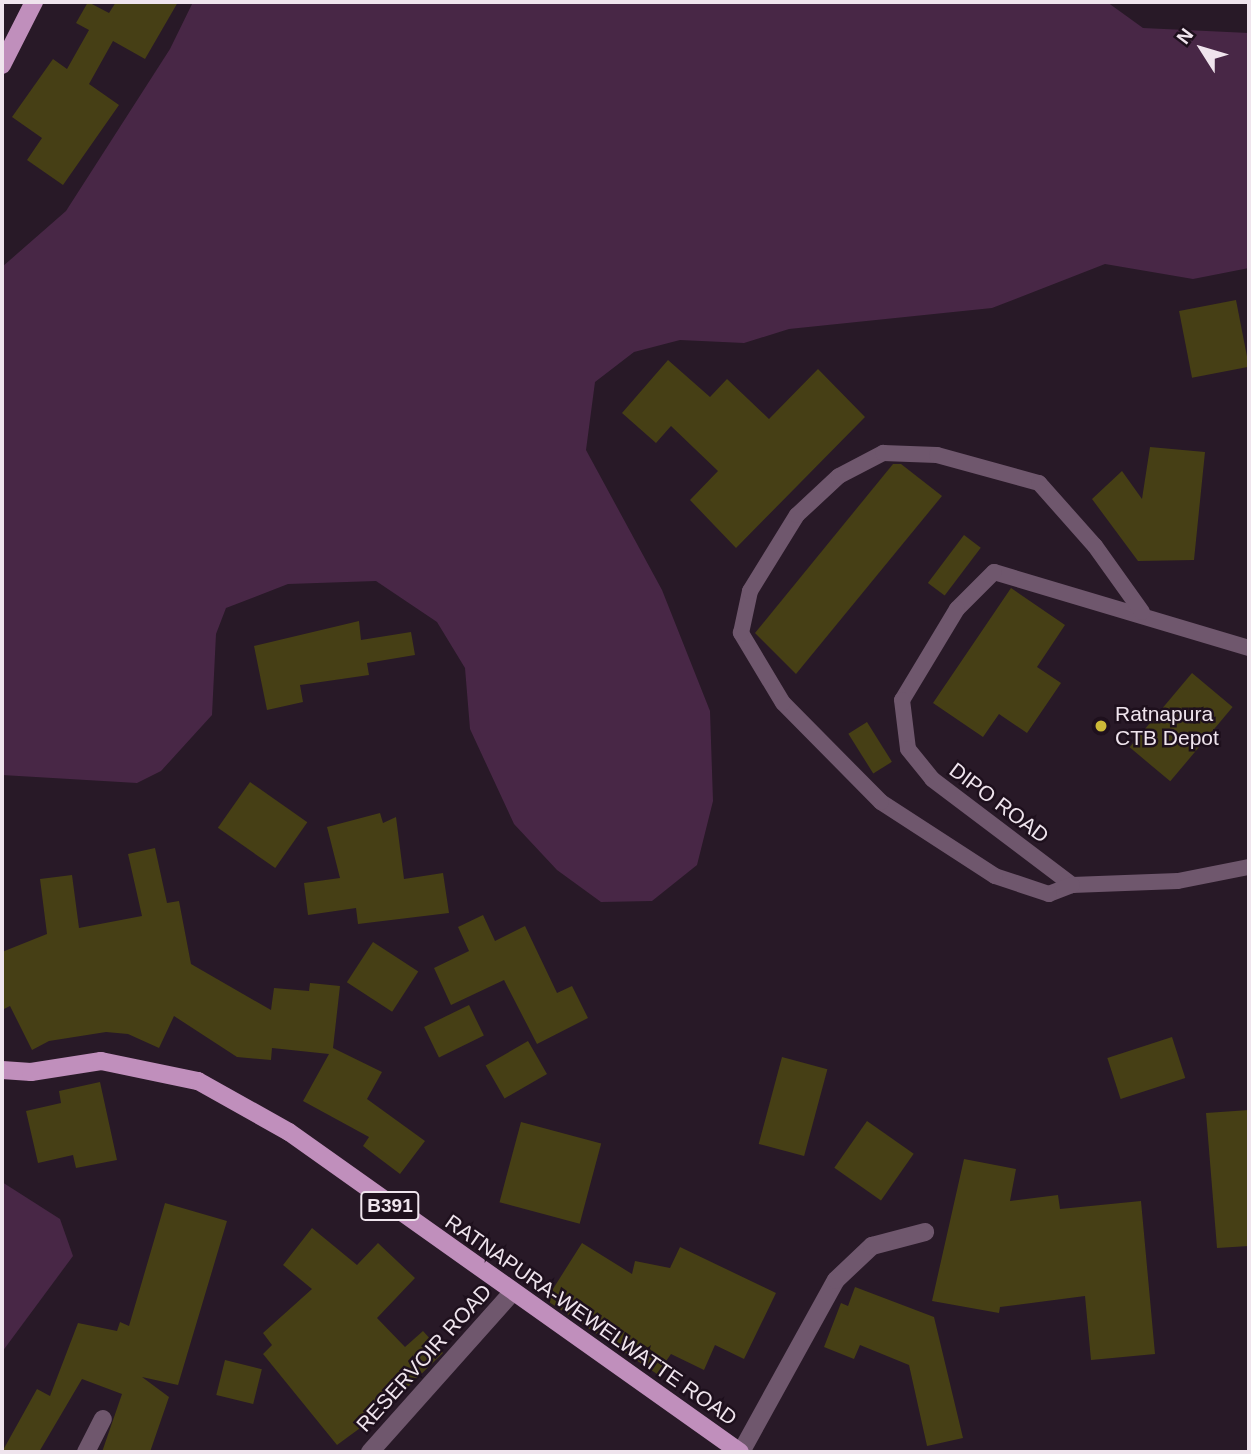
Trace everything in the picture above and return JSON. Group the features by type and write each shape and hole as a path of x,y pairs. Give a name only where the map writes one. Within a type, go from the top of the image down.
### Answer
{"main road":[{"path":"2,65 34,2"},
{"name":"RATNAPURA-WEWELWATTE ROAD","path":"2,1070 31,1072 100,1061 198,1081 289,1132 511,1294 740,1452"}],"street":[{"path":"740,1452 836,1280 872,1246 925,1232"},
{"name":"RESERVOIR ROAD","path":"370,1452 511,1294"},
{"path":"86,1452 103,1419"}],"lane":[{"path":"1142,612 1095,546 1039,483 937,455 883,453 839,477 797,515 750,591 741,633 783,703 881,802 995,876 1049,894 1072,885 1178,881 1249,867"},
{"name":"DIPO ROAD","path":"1072,885 932,779 908,749 902,700 957,609 994,572 1142,612 1249,649"}],"shaded area":[{"path":"193,2 1107,2 1143,28 1249,33 1249,268 1193,279 1105,264 992,308 789,329 744,343 680,340 634,352 595,382 586,450 662,590 710,711 713,801 697,865 652,901 601,902 557,870 514,824 470,729 465,668 437,622 376,581 288,584 226,608 216,634 212,715 161,771 137,783 2,775 2,267 66,211 170,49"},
{"path":"2,1182 60,1219 73,1256 2,1352"}],"building":[{"path":"88,2 109,13 116,2 178,2 145,59 113,41 89,84 119,105 63,185 27,160 42,138 12,117 53,59 67,69 89,30 76,23"},
{"path":"1236,300 1249,367 1192,378 1179,311"},
{"path":"668,360 710,397 727,379 769,419 818,369 865,417 736,548 690,500 718,471 671,426 656,443 622,413"},
{"path":"1150,447 1205,452 1194,560 1138,561 1092,499 1122,471 1142,499"},
{"path":"893,464 901,464 942,496 796,674 755,633"},
{"path":"964,535 981,548 945,596 928,583"},
{"path":"1011,588 1065,625 1037,667 1061,683 1027,733 999,714 983,737 933,703"},
{"path":"359,621 361,640 411,632 415,655 367,663 369,675 300,685 303,702 267,710 254,646"},
{"path":"1192,673 1233,707 1170,781 1130,747"},
{"path":"867,722 892,762 873,774 848,734"},
{"path":"250,782 307,822 275,868 218,828"},
{"path":"380,813 383,823 396,817 404,879 443,873 449,913 358,924 356,908 308,915 304,883 340,878 327,827"},
{"path":"155,848 167,903 179,901 191,964 271,1010 274,988 309,991 310,983 340,986 333,1048 382,1072 367,1099 425,1141 400,1174 363,1146 369,1137 303,1101 329,1054 272,1048 271,1060 237,1057 174,1016 159,1048 128,1034 106,1032 49,1041 32,1050 10,1006 2,1010 2,952 47,934 40,879 72,875 79,928 142,916 128,854"},
{"path":"483,915 495,941 525,926 557,993 572,986 588,1018 537,1044 504,980 451,1005 434,968 469,951 458,927"},
{"path":"373,942 418,971 392,1012 347,982"},
{"path":"469,1005 484,1036 439,1057 424,1027"},
{"path":"1172,1037 1185,1078 1121,1099 1107,1058"},
{"path":"528,1041 547,1074 505,1098 486,1066"},
{"path":"782,1057 827,1069 804,1156 759,1144"},
{"path":"100,1082 117,1160 76,1168 73,1155 38,1163 26,1111 61,1103 59,1091"},
{"path":"1249,1110 1249,1246 1217,1248 1206,1113"},
{"path":"867,1121 914,1154 881,1200 834,1168"},
{"path":"521,1122 601,1143 580,1224 500,1202"},
{"path":"964,1159 1016,1169 1010,1201 1058,1195 1060,1209 1141,1201 1155,1354 1091,1360 1085,1296 1000,1307 999,1313 932,1301"},
{"path":"165,1203 227,1221 178,1385 142,1377 169,1397 150,1452 102,1452 122,1394 82,1379 39,1452 2,1452 37,1389 50,1396 78,1323 117,1331 120,1322 129,1326"},
{"path":"312,1228 357,1265 378,1243 415,1278 377,1318 405,1347 423,1331 443,1353 382,1412 337,1445 263,1354 272,1345 263,1333 312,1289 283,1265"},
{"path":"582,1243 632,1274 635,1261 670,1268 680,1247 776,1293 744,1359 715,1345 704,1370 671,1354 657,1374 546,1300"},
{"path":"855,1287 934,1317 963,1438 927,1446 909,1365 860,1345 854,1359 824,1347 841,1303 848,1306"},
{"path":"225,1360 262,1369 253,1404 216,1395"}],"place":[{"name":"Ratnapura CTB Depot","path":"1101,726"}]}
